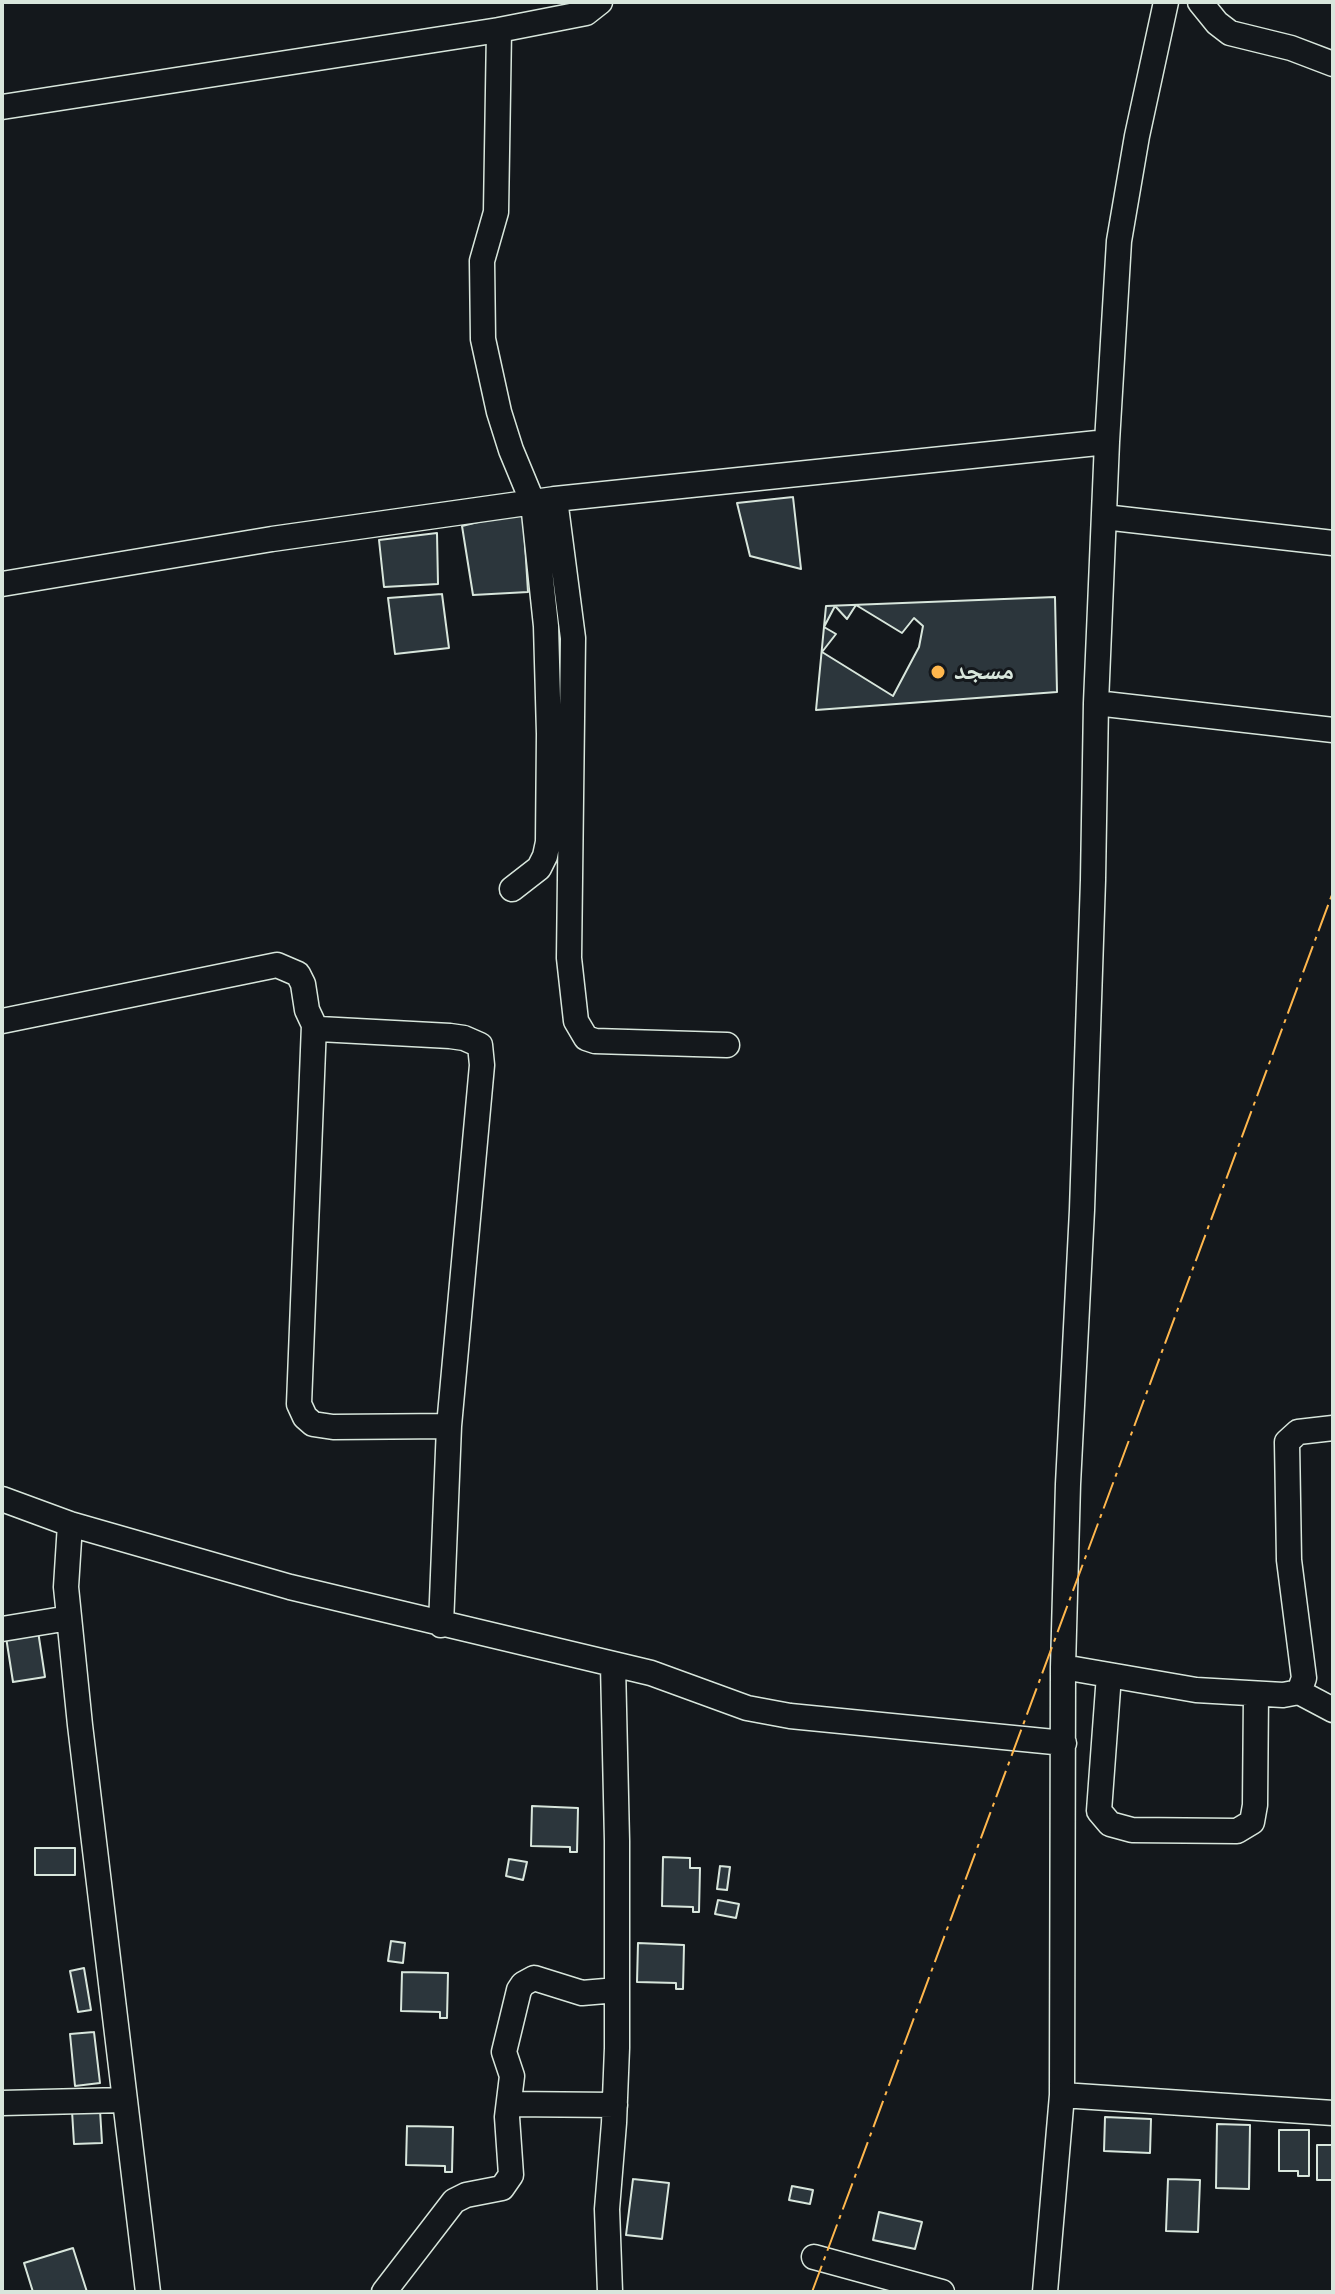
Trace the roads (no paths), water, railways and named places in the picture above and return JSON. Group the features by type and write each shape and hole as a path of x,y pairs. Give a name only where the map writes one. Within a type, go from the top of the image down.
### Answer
{"street":[{"path":"2,107 499,30 586,13 600,2"},
{"path":"1045,2292 1062,2095 1063,1667 1107,442 1119,241 1137,136 1166,2"},
{"path":"1200,2 1230,33 1291,48 1333,64"},
{"path":"499,30 496,212 482,261 483,339 511,450 544,501 573,638 569,958 576,1021 586,1038 595,1041 727,1045"},
{"path":"2,584 272,539 544,501 1107,442"},
{"path":"512,889 539,868 548,842 544,501"},
{"path":"1104,517 1333,543"},
{"path":"1096,703 1333,730"},
{"path":"2,1021 277,965 298,974 314,1025 299,1404 305,1417 313,1424 323,1426 449,1426"},
{"path":"314,1025 327,1030 464,1038 476,1042 482,1050 449,1426 441,1625"},
{"path":"1299,1692 1304,1678 1289,1560 1287,1442 1298,1432 1333,1428"},
{"path":"2,1499 70,1524 290,1587 651,1673 747,1708 790,1716 1064,1743"},
{"path":"70,1524 66,1587 69,1618 148,2292"},
{"path":"2,1629 69,1618"},
{"path":"610,2292 607,2209 615,2105 617,1990 613,1665"},
{"path":"1063,1667 1196,1690 1283,1695 1299,1692 1333,1710"},
{"path":"1109,1675 1099,1811 1110,1824 1132,1830 1237,1831 1252,1822 1255,1805 1256,1694"},
{"path":"384,2292 454,2201 507,2184 512,2166 507,2136 512,2076 504,2052 523,1984 534,1978 582,1993 617,1990"},
{"path":"1062,2095 1333,2113"},
{"path":"2,2103 124,2100"},
{"path":"509,2104 615,2105"},
{"path":"814,2257 942,2292"}],"place":[{"name":"مسجد","path":"938,672"}]}
